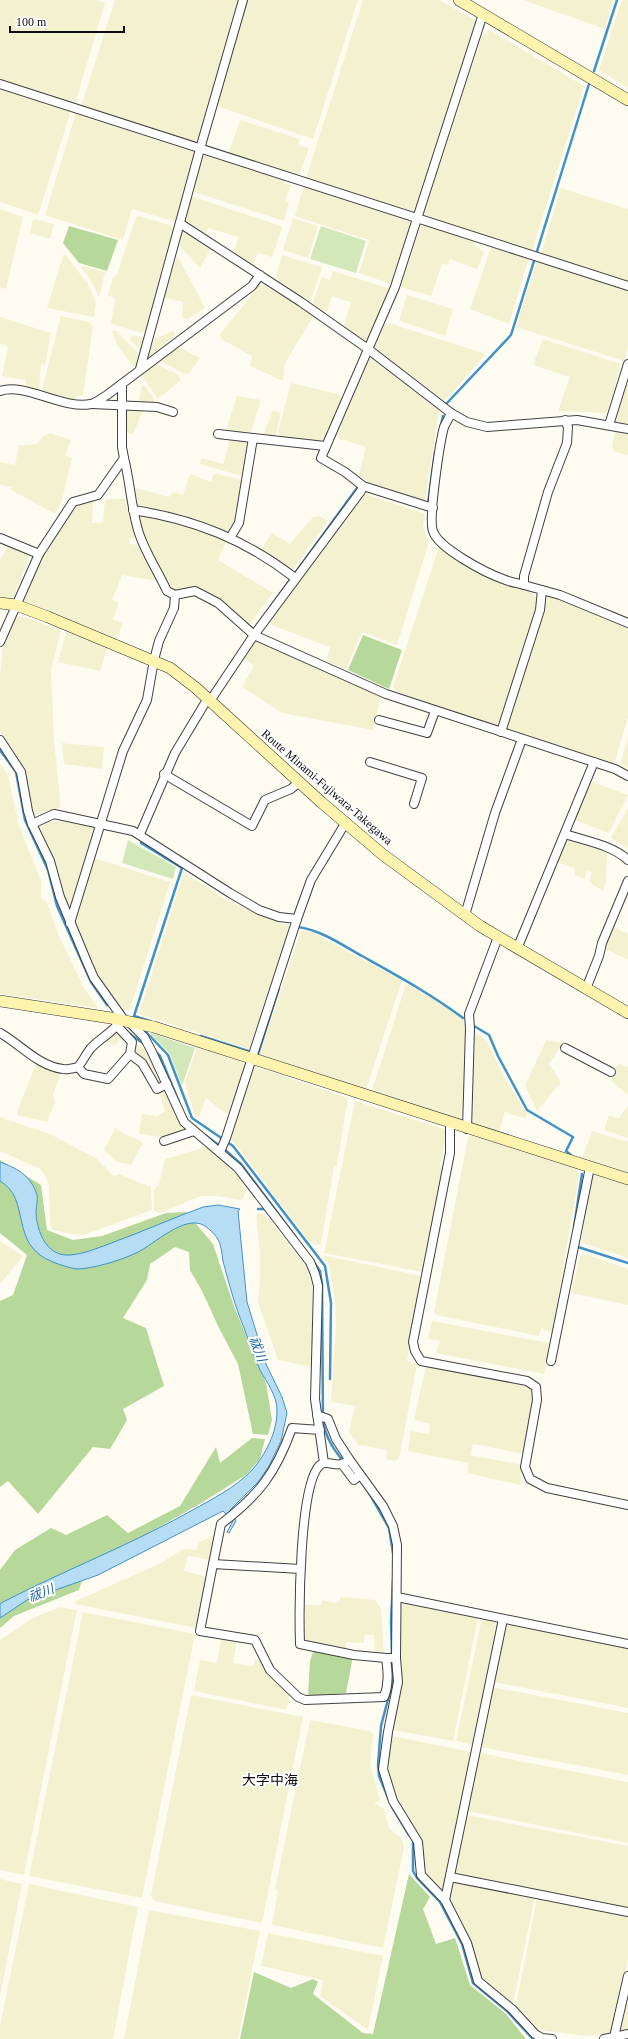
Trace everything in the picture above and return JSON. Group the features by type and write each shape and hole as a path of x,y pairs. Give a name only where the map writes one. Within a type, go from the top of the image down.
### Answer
{"street":[{"path":"140,369 181,224 200,149 243,0"},
{"path":"460,0 628,100"},
{"path":"433,508 362,488 345,472 321,458 395,288 483,14"},
{"path":"0,84 628,286"},
{"path":"181,224 260,275 368,349 451,413 468,422 486,427 565,420 609,425 628,429"},
{"path":"91,404 122,384 252,286 260,275"},
{"path":"609,425 628,364"},
{"path":"122,384 122,446 133,510 139,532 167,591 175,595 195,592 218,603 254,635 386,694 615,769 628,776"},
{"path":"0,392 6,389 16,390 75,405 91,404 157,407 173,412"},
{"path":"451,413 444,428 436,472 432,531 438,539 451,551 502,579 560,595 628,623"},
{"path":"524,585 524,576 548,492 567,443 568,427 565,420"},
{"path":"218,434 325,446"},
{"path":"230,538 238,523 253,438"},
{"path":"0,642 39,554 72,502 98,495 124,458"},
{"path":"140,834 164,774 192,722 293,577 362,488"},
{"path":"133,510 160,514 192,522 230,538 262,554 293,577"},
{"path":"0,538 39,554"},
{"path":"501,732 540,610 542,590"},
{"path":"70,923 102,824 123,751 147,700 159,641 174,608 175,595"},
{"name":"Route Minami-Fujiwara-Takegawa","path":"0,603 16,606 154,660 170,668 209,699 299,782 382,854 465,916 498,938 628,1013"},
{"path":"379,720 426,733 435,711"},
{"path":"465,916 495,813 522,739"},
{"path":"0,740 21,772 28,811 32,824 50,861 60,897 94,978 122,1022 132,1042 130,1054 108,1079 84,1074 78,1067"},
{"path":"370,762 422,778 414,804"},
{"path":"517,949 594,762"},
{"path":"164,774 252,826 265,800 291,790 299,782"},
{"path":"32,824 54,814 140,834 230,893 259,910 279,917 297,919"},
{"path":"221,1151 311,880 346,822"},
{"path":"565,834 607,847 622,854 628,860"},
{"path":"586,989 600,956 602,943 628,881"},
{"path":"467,1129 470,1028 469,1014 498,938"},
{"path":"0,1001 171,1032 252,1060 628,1180"},
{"path":"122,1022 146,1040 181,1117 194,1131 221,1151 238,1168 310,1262 316,1274 318,1286 317,1415 324,1463"},
{"path":"0,1033 9,1038 25,1052 47,1064 63,1069 78,1067 91,1048 107,1033 122,1022"},
{"path":"565,1048 611,1072"},
{"path":"130,1054 142,1063 157,1088 167,1084"},
{"path":"450,1123 450,1154 413,1342 415,1351 421,1361 527,1381 536,1387 537,1400 525,1467 530,1479 547,1488 628,1506"},
{"path":"164,1141 194,1131"},
{"path":"552,1361 590,1167"},
{"path":"317,1415 328,1419 345,1462 383,1506 393,1526 397,1545 396,1658 398,1682 388,1732 383,1769 393,1801 418,1842 421,1875 445,1900 467,1943 478,1981 512,2009 535,2034 542,2038 552,2039"},
{"path":"320,1430 292,1428 275,1468 262,1488 241,1509 221,1524 200,1632 255,1640 270,1670 298,1697 311,1701 384,1697 387,1690 388,1677 386,1658"},
{"path":"345,1462 324,1463 319,1466 308,1502 303,1530 300,1569 300,1644 354,1654 396,1658"},
{"path":"213,1564 300,1569"},
{"path":"397,1597 628,1644"},
{"path":"445,1900 503,1619"},
{"path":"450,1877 628,1912"},
{"path":"614,2037 628,1976"},
{"path":"604,2039 628,2034"}],"shaded area":[{"path":"0,0 96,0 105,3 75,104 0,80"},
{"path":"115,0 238,0 197,144 81,106"},
{"path":"247,0 358,0 313,139 216,106"},
{"path":"363,0 440,0 476,21 417,206 412,211 306,178"},
{"path":"523,0 614,0 605,29"},
{"path":"622,0 628,0 628,88 599,70"},
{"path":"488,29 584,86 532,251 423,216 483,33 487,34"},
{"path":"0,88 71,111 38,215 0,202"},
{"path":"76,112 196,150 176,222 132,209 123,240 45,215"},
{"path":"240,120 300,139 298,145 309,148 299,176 230,154 229,152"},
{"path":"204,153 286,179 285,184 291,185 285,200 289,202 284,221 194,192 201,154"},
{"path":"304,186 410,219 411,224 393,285 359,273 369,240 297,217 295,215"},
{"path":"561,188 628,209 628,282 541,254"},
{"path":"191,196 281,226 282,228 272,257 258,253 252,267 234,255 238,237 208,228 205,236 185,222"},
{"path":"0,209 23,217 6,289 0,287"},
{"path":"139,216 172,226 173,229 146,330 142,333 111,324 115,299 108,295 113,277 117,274 136,217"},
{"path":"293,218 318,226 308,258 283,250"},
{"path":"33,219 54,224 50,239 30,233"},
{"path":"421,224 476,241 474,245 484,252 477,269 450,259 448,265 442,264 431,296 401,287"},
{"path":"182,229 211,248 200,268 180,246"},
{"path":"494,246 529,258 509,324 470,309 491,247"},
{"path":"64,253 87,283 96,302 94,317 47,308"},
{"path":"177,255 205,308 186,320 182,316 183,302 164,298"},
{"path":"282,255 322,267 310,302 278,280 276,276"},
{"path":"537,261 628,291 628,348 624,361 516,327"},
{"path":"80,265 105,272 99,298 95,288"},
{"path":"333,271 391,289 367,344 344,327 351,302 332,296 326,314 312,305 322,277 330,280"},
{"path":"260,283 314,315 285,363 283,381 250,366 252,356 221,339 220,334"},
{"path":"407,295 453,309 445,336 399,321"},
{"path":"61,316 90,322 93,326 83,395 76,397 74,401 43,392 42,389"},
{"path":"0,317 51,333 45,365 41,364 39,390 26,387 26,380 2,376 8,347 0,343"},
{"path":"385,324 392,324 486,354 445,401 375,348"},
{"path":"112,331 116,331 140,355 137,367 134,367 117,345"},
{"path":"173,331 175,335 148,358 154,339"},
{"path":"132,335 145,338 142,352 130,340"},
{"path":"543,339 621,364 607,413 558,411 570,377 533,365"},
{"path":"177,346 200,358 189,373 185,374 158,360"},
{"path":"370,357 439,411 425,502 371,484 359,476 366,447 340,439 337,435"},
{"path":"154,363 177,374 181,380 158,399 140,373"},
{"path":"291,383 338,394 342,399 325,439 320,441 280,438 278,432"},
{"path":"626,384 628,385 628,425 613,422"},
{"path":"142,385 145,386 155,400 150,406 138,405"},
{"path":"237,396 261,400 251,432 226,430"},
{"path":"125,408 144,409 133,434 125,432"},
{"path":"273,410 281,413 275,437 263,435"},
{"path":"618,430 628,432 628,455 615,452 612,448 615,432"},
{"path":"50,433 71,440 65,455 72,458 61,504 55,514 11,490 12,487 0,485 0,462 15,465 19,445 37,444 42,437"},
{"path":"230,439 245,440 248,443 242,476 199,464 202,458 223,464"},
{"path":"214,473 242,480 234,524 231,530 226,532 197,520 161,511 137,508 132,487 169,497 173,492 183,495 190,474 211,482"},
{"path":"365,494 425,514 423,526 429,542 397,645 362,632 346,670 326,661 330,647 274,626 269,622"},
{"path":"124,498 137,538 128,538 130,544 141,545 158,581 122,575 112,600 119,603 113,619 123,624 116,639 23,602 22,599 41,555 74,505 93,501 92,523 103,522 105,500"},
{"path":"143,514 160,515 227,539 218,560 273,593 250,624 245,623 197,589 175,592 168,588 141,531 137,519"},
{"path":"320,516 328,521 292,571 262,548 272,533 290,544 313,517"},
{"path":"9,545 30,555 12,600 0,598 0,559"},
{"path":"439,547 528,590 538,598 537,607 500,720 497,725 397,692 393,687"},
{"path":"545,594 628,628 628,718 614,764 506,729 544,608"},
{"path":"16,617 24,617 61,630 51,670 54,741 61,807 34,815 25,771 0,732 0,674 3,646 7,640 5,638"},
{"path":"67,630 108,646 100,671 58,662"},
{"path":"255,640 381,696 373,730 282,713 242,687 254,666 243,658"},
{"path":"628,737 628,769 620,764"},
{"path":"62,743 104,747 102,769 64,764"},
{"path":"0,763 8,775 19,826 41,881 41,898 47,903 59,936 84,988 98,1008 0,994"},
{"path":"590,781 628,795 609,833 575,820"},
{"path":"628,808 628,849 611,838"},
{"path":"60,821 96,827 70,907 67,908 38,829 40,823"},
{"path":"566,839 607,851 606,881 603,891 589,882 592,872 586,871 585,879 575,875 574,868 556,862"},
{"path":"94,858 170,882 130,1009 124,1010 105,989 94,971 74,921"},
{"path":"184,872 226,900 290,927 249,1049 139,1014"},
{"path":"612,926 628,934 628,960 603,948"},
{"path":"301,930 309,931 402,980 366,1090 259,1056"},
{"path":"406,984 437,1000 468,1024 463,1116 460,1119 372,1090"},
{"path":"119,1029 125,1036 114,1046 105,1038"},
{"path":"474,1031 487,1041 503,1075 525,1111 528,1112 526,1119 505,1112 499,1132 472,1123"},
{"path":"546,1040 563,1043 549,1064 561,1082 537,1111 525,1086"},
{"path":"136,1044 146,1050 162,1082 158,1083 133,1053"},
{"path":"197,1047 244,1063 244,1069 230,1111 226,1114 206,1098 199,1117 194,1114 185,1082"},
{"path":"37,1062 61,1072 53,1095 55,1102 47,1122 17,1115"},
{"path":"618,1063 628,1067 628,1095 611,1081"},
{"path":"254,1066 348,1098 337,1166 334,1166 321,1245 310,1243 237,1146 230,1140"},
{"path":"166,1088 183,1131 168,1138 139,1134 142,1114 157,1116 165,1111 159,1092"},
{"path":"355,1101 447,1130 440,1166 443,1168 423,1272 324,1253"},
{"path":"628,1106 628,1138 604,1130 609,1115 618,1119"},
{"path":"0,1117 52,1135 97,1159 114,1176 119,1174 151,1187 152,1210 84,1235 70,1234 53,1230 50,1225 49,1186 46,1177 40,1169 0,1151"},
{"path":"115,1128 126,1135 143,1142 131,1165 117,1162 104,1150"},
{"path":"592,1131 628,1142 628,1173 582,1158"},
{"path":"472,1135 577,1168 579,1177 552,1333 541,1328 539,1336 436,1315 434,1312 468,1137"},
{"path":"206,1147 221,1157 221,1160 241,1178 246,1192 242,1200 217,1196 201,1196 160,1213 154,1211 154,1190 159,1184 165,1159"},
{"path":"593,1174 628,1185 628,1258 581,1242"},
{"path":"256,1214 265,1214 307,1268 312,1284 313,1367 278,1360 258,1302 260,1255"},
{"path":"0,1241 23,1256 0,1284"},
{"path":"322,1255 422,1276 407,1361 417,1364 400,1454 398,1459 395,1461 386,1459 387,1450 358,1445 349,1431 355,1406 331,1402 336,1327 335,1300 329,1264"},
{"path":"588,1255 628,1269 628,1305 571,1293 580,1256"},
{"path":"432,1321 549,1343 544,1374 436,1353 440,1341 428,1339"},
{"path":"426,1365 515,1382 533,1391 535,1399 524,1454 473,1444 470,1455 522,1465 520,1485 467,1473 468,1463 408,1451 411,1431 429,1434 430,1424 414,1420"},
{"path":"215,1535 211,1560 188,1556 184,1571 207,1577 196,1628 75,1604 76,1601 161,1563 183,1549 197,1550 198,1543"},
{"path":"341,1597 375,1600 381,1609 384,1653 375,1653 374,1635 365,1635 364,1643 346,1642 346,1650 303,1640 303,1605 321,1605 322,1600 338,1603"},
{"path":"403,1602 478,1617 453,1741 393,1730 402,1682 400,1605"},
{"path":"60,1607 77,1610 24,1875 0,1870 0,1640 31,1619"},
{"path":"83,1612 195,1634 142,1898 29,1876"},
{"path":"482,1618 497,1621 499,1624 474,1745 456,1741"},
{"path":"506,1624 628,1647 628,1708 494,1682"},
{"path":"221,1639 237,1641 233,1663 254,1666 255,1659 262,1662 268,1674 290,1694 286,1710 194,1691 200,1660 217,1663"},
{"path":"492,1687 628,1713 628,1775 481,1747"},
{"path":"191,1695 303,1717 262,1923 154,1901 151,1896"},
{"path":"310,1720 370,1731 373,1734 370,1764 380,1801 374,1803 384,1809 389,1828 402,1839 404,1848 383,1948 272,1925 278,1891 275,1889"},
{"path":"392,1736 472,1752 443,1891 426,1873 421,1839 399,1800 390,1778 388,1765"},
{"path":"479,1753 628,1782 628,1843 467,1811"},
{"path":"467,1815 628,1846 628,1908 455,1873"},
{"path":"0,1879 22,1884 0,1997"},
{"path":"454,1881 535,1897 513,2003 482,1980 470,1938 450,1898"},
{"path":"29,1884 138,1907 113,2039 0,2039 0,2026"},
{"path":"537,1898 628,1916 628,1959 613,2033 586,2036 539,2030 516,2005"},
{"path":"149,1910 260,1931 238,2039 124,2039"},
{"path":"268,1933 383,1956 368,2030 320,1996 323,1980 261,1966"},
{"path":"628,1998 628,2031 620,2033"}],"green space":[{"path":"69,226 118,240 107,271 79,263 63,243"},
{"path":"321,226 366,241 356,273 310,259"},
{"path":"363,635 402,650 389,689 348,670"},
{"path":"128,840 176,867 173,879 122,863"},
{"path":"151,1033 195,1048 182,1086 170,1054 151,1035"},
{"path":"0,1160 41,1185 47,1230 73,1240 102,1236 166,1213 186,1212 213,1244 235,1309 266,1383 272,1420 268,1435 253,1434 238,1364 190,1270 189,1252 175,1247 150,1264 147,1280 123,1318 146,1328 164,1386 123,1409 127,1420 110,1449 93,1447 38,1514 8,1481 0,1487 0,1301 13,1295 27,1255 0,1233"},
{"path":"252,1438 265,1439 260,1459 246,1475 201,1503 85,1570 79,1590 14,1616 0,1628 0,1570 15,1550 51,1528 66,1535 107,1515 128,1533 180,1506 216,1447 220,1463"},
{"path":"314,1649 353,1656 346,1693 310,1696 308,1693 310,1661"},
{"path":"409,1874 430,1897 423,1909 436,1944 455,1938 470,1985 506,2014 526,2039 240,2039 254,1972 291,1988 313,1979 318,1982 313,1994 363,2033 373,2034"}],"water":[{"name":"祓川","path":"0,1162 17,1169 30,1181 37,1194 36,1213 38,1228 41,1235 49,1248 62,1255 76,1254 92,1250 203,1207 218,1205 240,1209 238,1211 247,1302 266,1364 282,1397 287,1413 281,1441 269,1466 258,1482 230,1510 236,1521 229,1533 227,1532 233,1521 223,1511 98,1575 27,1600 0,1618 0,1604 3,1602 168,1523 231,1488 252,1470 266,1450 275,1427 277,1405 273,1394 260,1370 232,1295 219,1243 216,1236 210,1230 197,1223 188,1224 179,1227 130,1256 99,1266 83,1269 71,1268 53,1262 39,1254 30,1245 25,1234 15,1199 10,1189 0,1181"}],"waterway":[{"path":"594,71 617,0"},
{"path":"447,403 511,335 589,84"},
{"path":"441,425 443,416"},
{"path":"428,504 435,452"},
{"path":"271,606 357,488 360,489"},
{"path":"0,750 16,772 25,820 48,870 57,906 91,982 107,1005"},
{"path":"141,843 182,868 134,1016 150,1021"},
{"path":"298,928 315,931 339,943 413,985 463,1018"},
{"path":"258,1054 279,988"},
{"path":"474,1026 489,1035 498,1056 527,1110 573,1137 566,1151 571,1155"},
{"path":"146,1032 168,1055 192,1118 233,1146 325,1266 331,1303 330,1379"},
{"path":"130,1034 144,1044"},
{"path":"201,1036 248,1051"},
{"path":"154,1050 160,1056 179,1102"},
{"path":"205,1135 220,1146"},
{"path":"224,1149 241,1164 295,1236"},
{"path":"574,1227 582,1174"},
{"path":"258,1209 265,1209"},
{"path":"578,1247 628,1263"},
{"path":"313,1261 320,1271 322,1284 323,1421 330,1443 344,1462"},
{"path":"369,1493 389,1528 393,1553"},
{"path":"392,1655 391,1621 393,1580"},
{"path":"389,1800 379,1776 378,1765 381,1726 392,1684 392,1663"},
{"path":"392,1807 409,1835"},
{"path":"413,1841 413,1871 417,1878 440,1902 462,1944 473,1983 507,2011 533,2039"}],"district":[{"name":"大字中海","path":"270,1780"}]}
